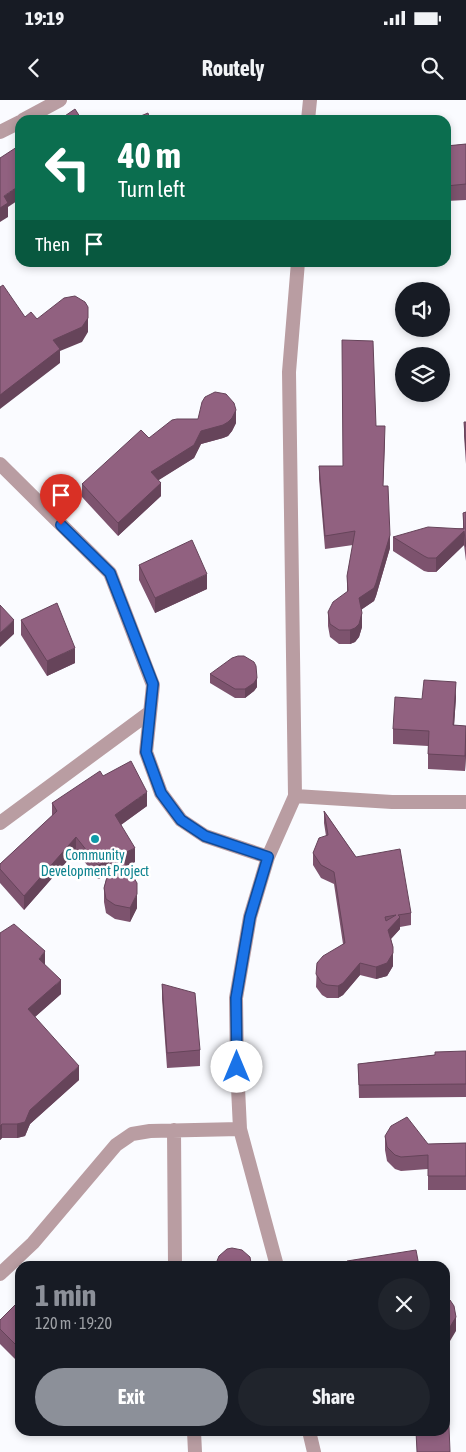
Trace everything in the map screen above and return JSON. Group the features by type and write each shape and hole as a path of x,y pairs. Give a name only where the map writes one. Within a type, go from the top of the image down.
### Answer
{"street":[{"path":"33,115 60,100"},
{"path":"308,115 310,100"},
{"path":"0,132 15,124"},
{"path":"276,1261 240,1130 236,998 250,917 268,857 295,796 290,372 298,267"},
{"path":"0,464 110,573 153,684 146,752 161,793 181,820 205,836 268,857"},
{"path":"0,823 149,713"},
{"path":"295,796 392,802 466,802"},
{"path":"0,1274 33,1243 116,1144 132,1134 174,1130 240,1130"},
{"path":"174,1130 175,1261"},
{"path":"194,1436 195,1452"},
{"path":"310,1436 314,1452"}],"building":[{"path":"75,109 79,115 66,115"},
{"path":"466,144 466,184 451,186 451,146"},
{"path":"15,148 15,188 4,196 8,203 0,208 0,158"},
{"path":"3,285 25,317 31,312 37,319 64,298 75,296 85,302 88,307 88,318 82,327 53,340 60,349 0,395 0,287"},
{"path":"342,340 373,341 376,426 385,426 383,486 388,486 390,535 374,588 359,598 362,613 359,624 350,630 339,630 330,624 328,612 333,602 348,591 347,576 355,531 325,536 319,466 343,466"},
{"path":"215,392 226,394 234,403 236,410 232,418 223,425 201,431 194,445 151,472 161,483 118,523 82,484 141,430 149,438 172,420 198,419 205,397"},
{"path":"464,422 466,422 466,450"},
{"path":"466,512 466,547 464,531 436,558 428,558 393,537 428,527 464,529 463,513"},
{"path":"192,540 207,574 155,598 139,565"},
{"path":"57,603 75,648 47,661 21,620"},
{"path":"0,605 14,620 0,633"},
{"path":"244,656 254,662 256,666 257,678 254,683 245,689 235,689 210,674 232,658"},
{"path":"424,680 456,682 453,725 466,726 465,756 428,754 429,731 393,729 395,697 422,699"},
{"path":"131,761 147,792 115,815 135,848 120,855 137,883 137,894 130,908 115,905 106,899 104,888 112,859 98,865 76,837 24,896 0,869 0,864 57,811 52,803 100,771 103,776"},
{"path":"324,811 356,857 400,849 411,913 398,915 400,917 388,930 393,953 387,963 376,967 360,963 343,983 338,986 322,983 316,974 317,963 323,956 345,943 334,872 321,865 313,853 319,838 328,835","holes":["396,915 386,921 385,917"]},
{"path":"14,924 45,951 39,959 61,980 28,1009 79,1066 30,1110 25,1122 2,1124 0,1126 0,933"},
{"path":"162,984 195,993 200,1050 167,1053"},
{"path":"466,1051 466,1084 359,1085 358,1064 435,1055 435,1052"},
{"path":"407,1117 428,1144 466,1143 466,1176 428,1176 428,1155 401,1157 395,1155 387,1147 385,1136 391,1126"},
{"path":"227,1249 242,1250 250,1257 251,1261 217,1261 219,1256"},
{"path":"416,1250 418,1261 347,1261"},
{"path":"450,1300 454,1306 456,1317 450,1327"},
{"path":"15,1305 15,1344 0,1329 0,1320"},
{"path":"416,1436 449,1436 450,1452 417,1452"}],"place":[{"name":"Community Development Project","path":"95,839"}],"route":[{"path":"61,525 110,573 153,684 146,752 161,793 181,820 205,836 268,857 250,917 236,998 237,1067"}]}
